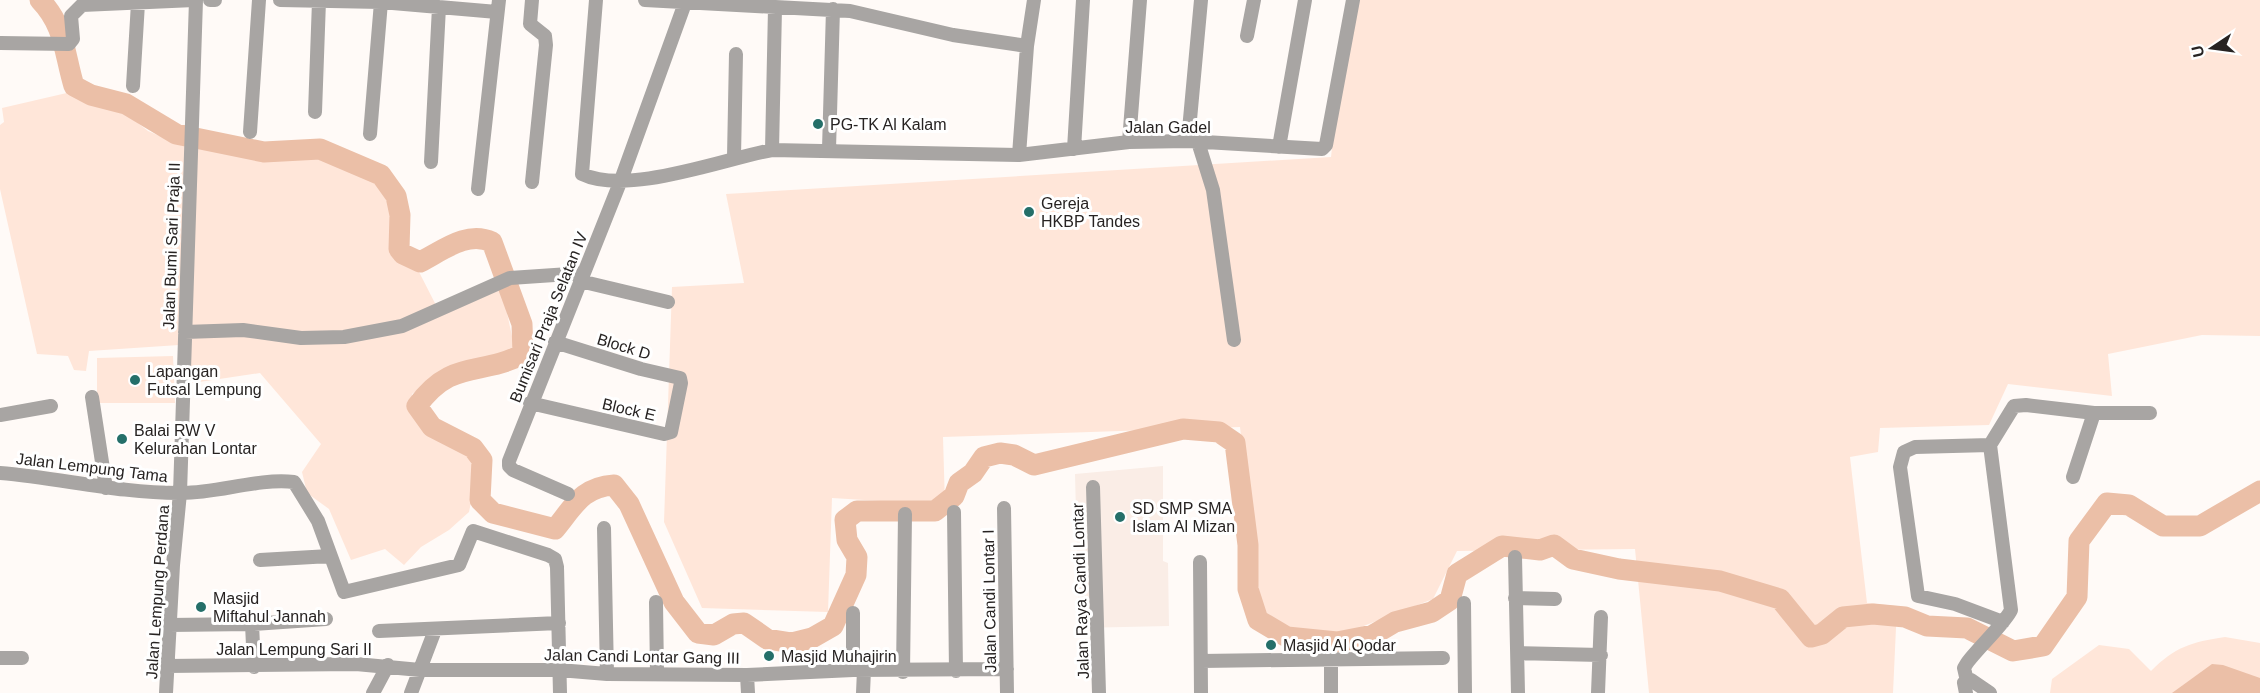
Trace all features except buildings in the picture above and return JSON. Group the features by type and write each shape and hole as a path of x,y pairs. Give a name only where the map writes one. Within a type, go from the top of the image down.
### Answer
{"street":[{"path":"0,43 64,44 73,39 71,16 79,6 195,0"},
{"name":"Jalan Bumi Sari Praja II","path":"180,494 195,0"},
{"path":"210,0 215,0"},
{"path":"250,132 259,0"},
{"path":"280,0 381,2 439,8 498,6 478,189"},
{"path":"532,0 530,24 545,36 546,45 532,183"},
{"name":"Jalan Gadel","path":"596,0 582,174 590,178 621,180 678,174 734,157 772,150 829,149 1019,154 1128,142 1193,141 1317,150 1326,145 1353,0"},
{"path":"645,0 833,9 953,35 1027,46"},
{"path":"1019,154 1027,46 1034,0"},
{"path":"1074,149 1083,0"},
{"path":"1128,142 1140,0"},
{"path":"1201,0 1193,141 1213,190 1234,340"},
{"path":"1247,36 1254,0"},
{"path":"1280,147 1305,0"},
{"path":"315,112 319,1"},
{"path":"370,134 381,2"},
{"name":"Bumisari Praja Selatan IV","path":"568,494 509,466 530,403 621,180 688,2"},
{"path":"133,86 138,3"},
{"path":"430,162 439,8"},
{"path":"772,150 775,8"},
{"path":"829,149 833,9"},
{"path":"734,157 736,54"},
{"path":"185,332 243,330 326,339 344,337 402,326 504,280 582,277 668,302"},
{"name":"Block D","path":"555,342 641,369 680,378 681,383"},
{"name":"Block E","path":"530,403 668,434 681,383"},
{"path":"92,396 106,488"},
{"path":"0,415 51,406"},
{"path":"1990,693 1975,681 1966,687 1964,668 2011,610 1990,445 2014,406 2094,412 2151,413"},
{"path":"2073,477 2094,412"},
{"path":"1990,445 1915,447 1905,452 1900,467 1918,596 1955,604 2003,622"},
{"name":"Jalan Lempung Tama","path":"0,473 106,488 180,494 275,482 294,482 318,520 330,556"},
{"name":"Jalan Raya Candi Lontar","path":"1093,487 1099,693"},
{"name":"Jalan Lempung Perdana","path":"166,693 180,494"},
{"name":"Jalan Candi Lontar I","path":"1004,508 1007,693"},
{"path":"954,512 956,671"},
{"path":"903,672 905,514"},
{"path":"604,528 607,674"},
{"path":"260,560 330,556 344,592 459,565 473,531 555,559 560,693"},
{"path":"1515,557 1518,693"},
{"path":"1200,562 1201,693"},
{"path":"1515,598 1555,599"},
{"path":"656,602 657,674"},
{"path":"1464,603 1466,693"},
{"path":"853,613 858,670 864,693"},
{"path":"1598,693 1601,617"},
{"path":"169,625 252,624 326,619"},
{"path":"379,631 559,623"},
{"path":"252,624 254,667"},
{"path":"411,693 435,630"},
{"path":"1518,653 1601,655"},
{"path":"0,658 22,658"},
{"path":"1201,661 1443,658"},
{"path":"1331,660 1331,693"},
{"path":"373,693 388,665"},
{"name":"Jalan Lempung Sari II","path":"167,666 388,665 420,670"},
{"name":"Jalan Candi Lontar Gang III","path":"420,670 559,670 607,674 747,675 858,670 903,672 1007,669"},
{"path":"747,675 748,693"}],"shaded area":[{"path":"1348,0 2260,0 2260,336 2202,335 2108,354 2112,396 2008,384 1989,425 1880,428 1878,452 1850,457 1867,603 1897,606 1893,693 1649,693 1635,549 1457,551 1433,599 1307,648 1261,612 1240,427 943,437 945,505 832,498 828,612 702,608 664,522 672,287 744,283 726,194 1331,157"},
{"path":"71,92 120,109 148,131 183,146 260,157 317,155 332,158 378,180 393,209 392,242 397,257 417,268 441,315 501,284 514,346 503,355 473,360 452,367 412,394 417,417 431,433 473,453 478,468 469,512 449,530 421,547 404,565 385,549 351,560 329,509 307,493 302,472 321,444 260,373 186,384 179,345 89,351 86,371 74,370 68,356 37,354 0,189 0,125 4,122 2,108"},
{"name":"Lapangan Futsal Lempung","path":"173,356 175,403 97,403 97,358"},
{"name":"SD SMP SMA Islam Al Mizan","path":"1163,466 1163,561 1168,563 1169,626 1079,628 1075,474"},
{"path":"2225,637 2260,643 2260,693 2050,693 2052,679 2099,645 2129,649 2151,671 2168,656 2184,647"},
{"path":"2212,664 2223,665 2260,678 2260,693 2172,693"}],"waterway":[{"path":"40,0 54,20 63,40 74,86 91,95 126,104 176,134 264,152 320,149 381,175 396,196 400,215 399,249 403,254 420,262 464,240 483,239 492,242 522,324 523,354 508,361 467,371 442,381 417,406 432,427 473,448 482,460 480,500 493,513 555,529 586,494 594,489 614,485 629,504 674,602 698,633 714,635 733,624 744,623 767,639 792,643 812,638 833,626 856,575 857,557 847,540 845,520 857,511 935,511 954,496 959,483 973,473 984,457 1000,453 1014,455 1034,465 1183,429 1219,432 1235,443 1248,545 1248,589 1258,620 1287,637 1337,642 1373,635 1395,622 1432,612 1450,600 1457,574 1502,546 1540,550 1554,545 1573,559 1619,569 1720,581 1780,599 1811,637 1822,634 1843,617 1873,614 1905,617 1927,626 1967,628 2013,651 2043,646 2077,597 2079,541 2107,503 2129,505 2163,526 2200,526 2260,491"}],"place":[{"name":"PG-TK Al Kalam","path":"818,124"},
{"name":"Gereja HKBP Tandes","path":"1029,212"},
{"name":"Lapangan Futsal Lempung","path":"135,380"},
{"name":"Balai RW V Kelurahan Lontar","path":"122,439"},
{"name":"SD SMP SMA Islam Al Mizan","path":"1120,517"},
{"name":"Masjid Miftahul Jannah","path":"201,607"},
{"name":"Masjid Al Qodar","path":"1271,645"},
{"name":"Masjid Muhajirin","path":"769,656"}]}
